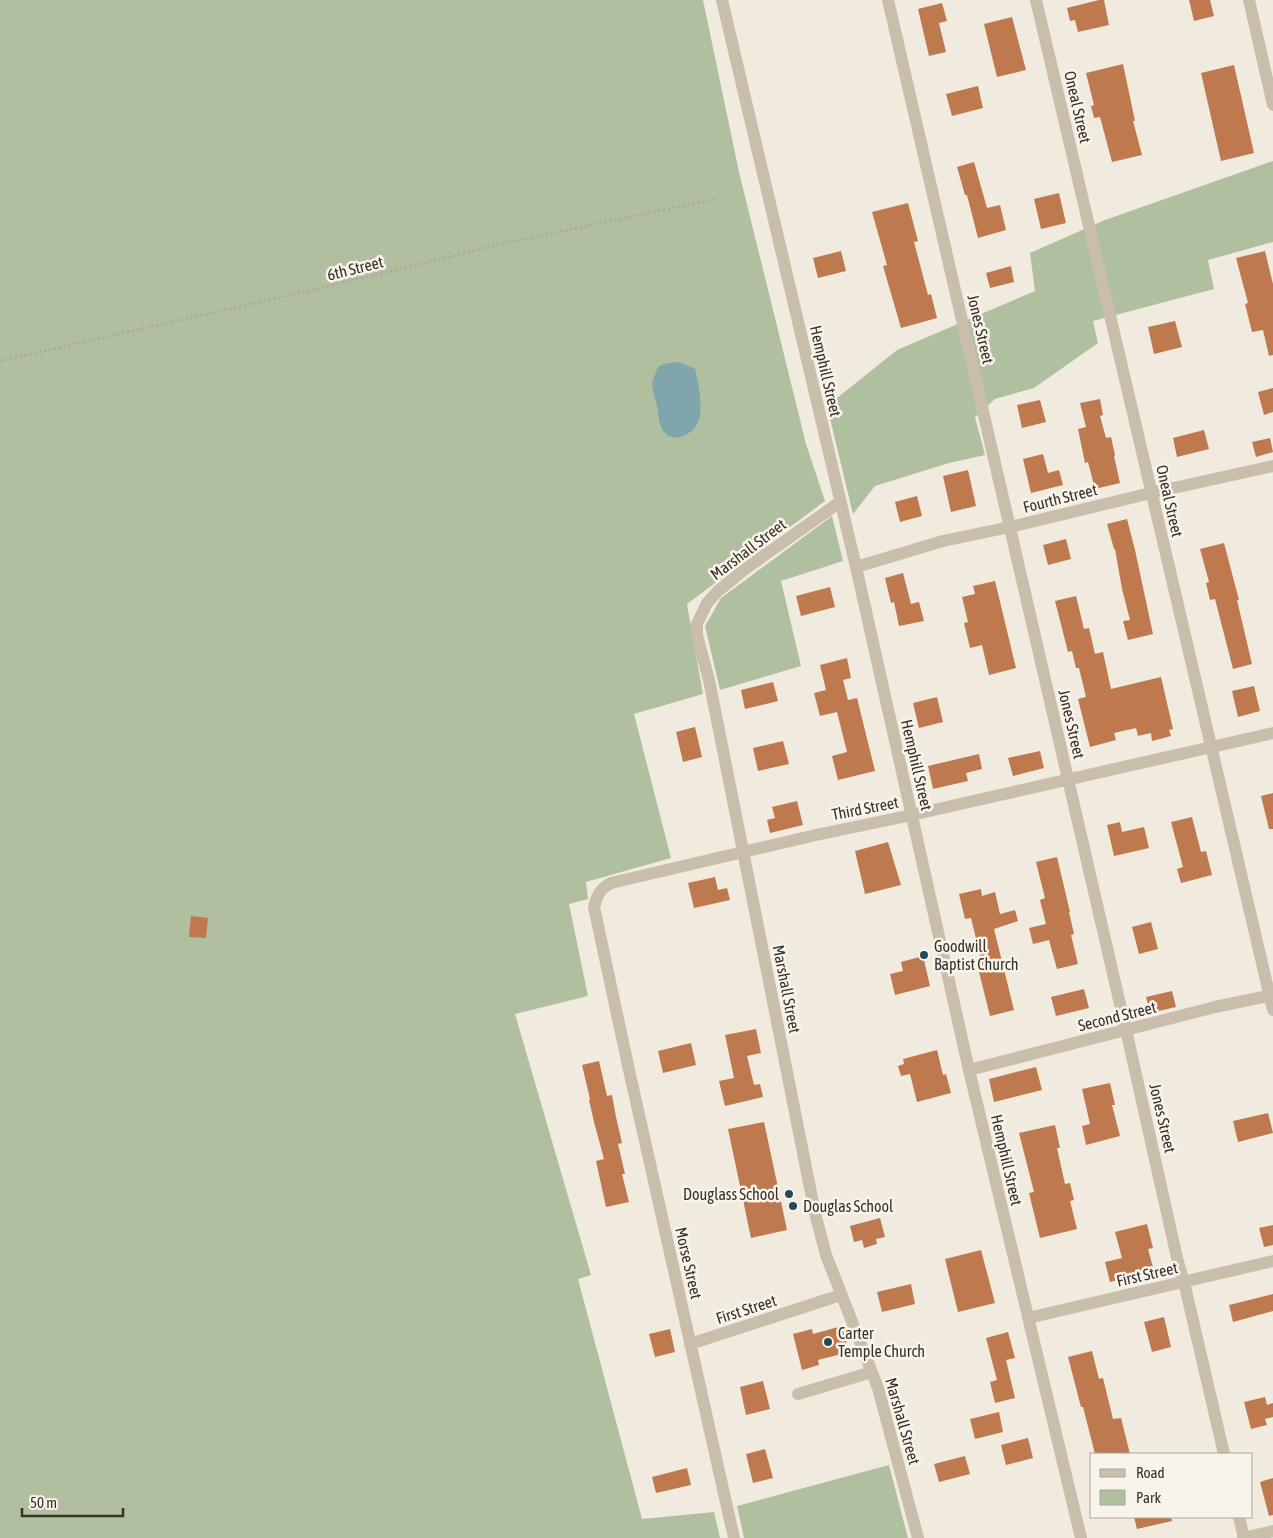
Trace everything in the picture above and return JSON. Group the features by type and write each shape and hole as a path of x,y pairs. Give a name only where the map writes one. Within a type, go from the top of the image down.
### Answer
{"street":[{"name":"Hemphill Street","path":"722,0 856,567 969,1070 1081,1538"},
{"name":"Jones Street","path":"888,0 1178,1262 1224,1453"},
{"name":"Oneal Street","path":"1036,0 1273,1010"},
{"path":"1249,0 1273,104"},
{"name":"Fourth Street","path":"856,567 943,541 1273,466"},
{"name":"Marshall Street","path":"840,502 773,549 718,591 707,603 697,624 697,635 708,680 826,1255 878,1388 918,1538"},
{"name":"Third Street","path":"594,907 599,892 611,883 1273,733"},
{"name":"Morse Street","path":"594,907 734,1538"},
{"name":"Second Street","path":"969,1070 1215,1007 1271,995"},
{"name":"First Street","path":"1028,1318 1273,1261"},
{"name":"First Street","path":"690,1344 841,1295"},
{"path":"798,1394 872,1372"},
{"path":"1239,1518 1243,1538 1273,1531"}],"path":[{"name":"6th Street","path":"0,361 317,289 510,242 716,199"}],"green space":[{"path":"0,0 703,0 739,172 806,444 825,501 687,604 703,694 634,714 671,858 586,882 588,899 569,904 588,996 515,1014 591,1275 578,1279 642,1519 714,1512 720,1538 0,1538"},
{"path":"1273,161 1273,242 1208,260 1214,289 1093,321 1098,343 1034,388 995,399 975,417 985,455 949,463 875,486 853,514 827,406 897,350 1035,291 1030,253 1105,220"},
{"path":"832,516 843,561 781,581 801,666 720,690 705,626 721,598"},
{"path":"889,1465 908,1538 744,1538 737,1506"}],"water":[{"path":"679,362 695,369 700,396 700,417 691,431 686,435 676,438 666,434 662,429 652,382 659,366"}],"building":[{"path":"1104,0 1109,25 1078,32 1075,20 1070,21 1067,8"},
{"path":"1189,0 1210,0 1214,16 1194,21"},
{"path":"942,3 947,21 939,23 946,52 929,56 918,9"},
{"path":"1012,17 1026,70 997,77 984,24"},
{"path":"1123,64 1135,121 1133,121 1142,155 1112,162 1100,117 1094,118 1091,106 1094,105 1086,73"},
{"path":"1234,65 1254,153 1221,161 1201,73"},
{"path":"978,86 983,108 952,116 946,94"},
{"path":"974,162 987,208 1000,205 1006,230 978,238 967,195 965,195 957,167"},
{"path":"1059,193 1066,223 1041,229 1034,199"},
{"path":"908,203 918,241 914,242 928,295 931,294 937,318 901,328 883,266 887,265 872,212"},
{"path":"841,251 846,271 818,278 813,258"},
{"path":"1265,251 1273,284 1273,355 1269,356 1263,330 1252,332 1245,304 1248,303 1236,258"},
{"path":"1011,266 1014,282 990,288 986,273"},
{"path":"1175,321 1182,347 1154,354 1148,327"},
{"path":"1273,388 1273,412 1264,415 1258,392"},
{"path":"1100,399 1103,415 1100,416 1106,438 1111,437 1120,483 1095,489 1088,462 1085,463 1078,429 1086,427 1080,403"},
{"path":"1040,400 1046,422 1022,428 1017,405"},
{"path":"1204,430 1209,449 1177,457 1173,438"},
{"path":"1270,438 1273,452 1256,457 1252,442"},
{"path":"1043,454 1048,473 1059,470 1063,485 1031,493 1023,459"},
{"path":"968,470 976,506 951,512 943,476"},
{"path":"917,496 922,516 900,522 895,502"},
{"path":"1127,519 1153,634 1128,640 1123,621 1130,620 1115,549 1107,524"},
{"path":"1066,539 1071,559 1048,565 1043,545"},
{"path":"1224,543 1239,600 1237,600 1252,664 1233,669 1215,599 1210,600 1206,583 1209,582 1200,549"},
{"path":"903,573 911,604 919,602 924,621 899,626 894,602 891,603 885,578"},
{"path":"995,581 1016,668 989,675 982,645 970,648 964,623 968,622 962,597 975,594 973,586"},
{"path":"830,587 835,607 801,616 796,596"},
{"path":"1076,596 1084,629 1089,628 1095,654 1103,652 1111,689 1161,677 1173,729 1169,730 1171,736 1152,741 1151,733 1138,736 1136,728 1114,733 1116,740 1090,747 1078,699 1086,697 1079,668 1076,668 1072,651 1068,652 1055,601"},
{"path":"847,658 851,678 843,680 848,700 857,698 875,771 838,780 832,756 847,752 837,712 820,716 814,693 826,690 820,665"},
{"path":"773,682 778,701 745,709 741,690"},
{"path":"1254,686 1260,711 1238,717 1232,691"},
{"path":"937,697 943,722 919,728 913,703"},
{"path":"695,727 702,757 683,762 676,732"},
{"path":"783,741 789,764 758,771 753,748"},
{"path":"1040,751 1044,768 1013,776 1008,758"},
{"path":"979,754 982,769 966,773 968,781 933,789 928,766"},
{"path":"1273,793 1273,829 1269,829 1261,796"},
{"path":"797,801 803,825 770,833 767,820 775,818 772,807"},
{"path":"1192,817 1201,852 1206,851 1212,875 1181,883 1177,869 1183,867 1171,822"},
{"path":"1120,822 1122,832 1144,827 1149,848 1114,856 1107,825"},
{"path":"888,842 901,885 865,894 855,851"},
{"path":"1057,857 1070,912 1074,934 1071,935 1078,964 1057,969 1049,940 1033,944 1029,928 1046,924 1040,900 1045,898 1036,862"},
{"path":"715,877 718,890 727,888 730,900 694,908 688,883"},
{"path":"981,889 982,896 995,892 1000,914 1015,910 1018,921 994,929 1014,1010 990,1016 978,968 983,967 971,918 965,919 959,894"},
{"path":"191,916 208,918 206,938 189,937"},
{"path":"1151,922 1158,949 1139,954 1132,927"},
{"path":"923,956 930,986 895,995 890,974 903,971 901,962"},
{"path":"1084,989 1089,1008 1056,1016 1051,997"},
{"path":"1172,991 1176,1007 1150,1013 1146,997"},
{"path":"756,1029 761,1053 747,1056 754,1085 760,1084 763,1097 725,1106 719,1081 734,1078 725,1035"},
{"path":"691,1043 696,1065 663,1073 658,1051"},
{"path":"937,1050 943,1075 946,1074 951,1093 917,1102 910,1074 901,1076 898,1066 904,1064 903,1059"},
{"path":"599,1061 607,1096 612,1095 622,1143 618,1144 625,1174 622,1174 629,1202 606,1207 596,1161 604,1159 582,1065"},
{"path":"1036,1067 1042,1090 994,1102 989,1079"},
{"path":"1110,1083 1115,1105 1112,1105 1120,1136 1086,1145 1082,1126 1090,1124 1082,1089"},
{"path":"1268,1113 1273,1133 1238,1142 1233,1121"},
{"path":"764,1122 787,1230 751,1238 728,1129"},
{"path":"1055,1125 1060,1148 1057,1148 1065,1184 1070,1183 1074,1200 1070,1201 1077,1229 1040,1238 1029,1193 1034,1192 1019,1133"},
{"path":"880,1218 885,1237 876,1239 877,1244 864,1248 862,1240 854,1242 850,1226"},
{"path":"1147,1224 1153,1248 1148,1249 1154,1271 1110,1282 1105,1262 1122,1258 1115,1232"},
{"path":"1273,1225 1273,1245 1264,1247 1259,1228"},
{"path":"981,1250 995,1303 958,1312 945,1259"},
{"path":"911,1284 915,1304 882,1312 877,1292"},
{"path":"1273,1294 1273,1311 1233,1322 1229,1305"},
{"path":"1164,1317 1171,1347 1152,1352 1144,1322"},
{"path":"842,1326 849,1352 818,1360 819,1365 802,1370 793,1334 812,1329 813,1334"},
{"path":"670,1329 675,1352 655,1357 649,1334"},
{"path":"1008,1332 1015,1358 1006,1360 1015,1398 995,1403 990,1382 997,1380 986,1338"},
{"path":"1092,1351 1099,1379 1103,1378 1113,1419 1121,1418 1130,1453 1095,1453 1068,1357"},
{"path":"763,1381 770,1409 746,1415 740,1387"},
{"path":"1265,1397 1267,1405 1273,1403 1273,1417 1265,1419 1267,1425 1251,1429 1244,1402"},
{"path":"999,1412 1003,1432 975,1439 970,1419"},
{"path":"1028,1438 1033,1458 1006,1465 1001,1445"},
{"path":"765,1449 773,1478 753,1483 746,1454"},
{"path":"965,1456 970,1474 939,1482 934,1464"},
{"path":"687,1468 691,1485 656,1493 652,1477"},
{"path":"1273,1478 1273,1515 1269,1516 1260,1482"},
{"path":"1134,1518 1171,1518 1172,1521 1137,1529"}],"place":[{"name":"Goodwill Baptist Church","path":"924,955"},
{"name":"Douglass School","path":"789,1194"},
{"name":"Douglas School","path":"793,1206"},
{"name":"Carter Temple Church","path":"828,1342"}]}
